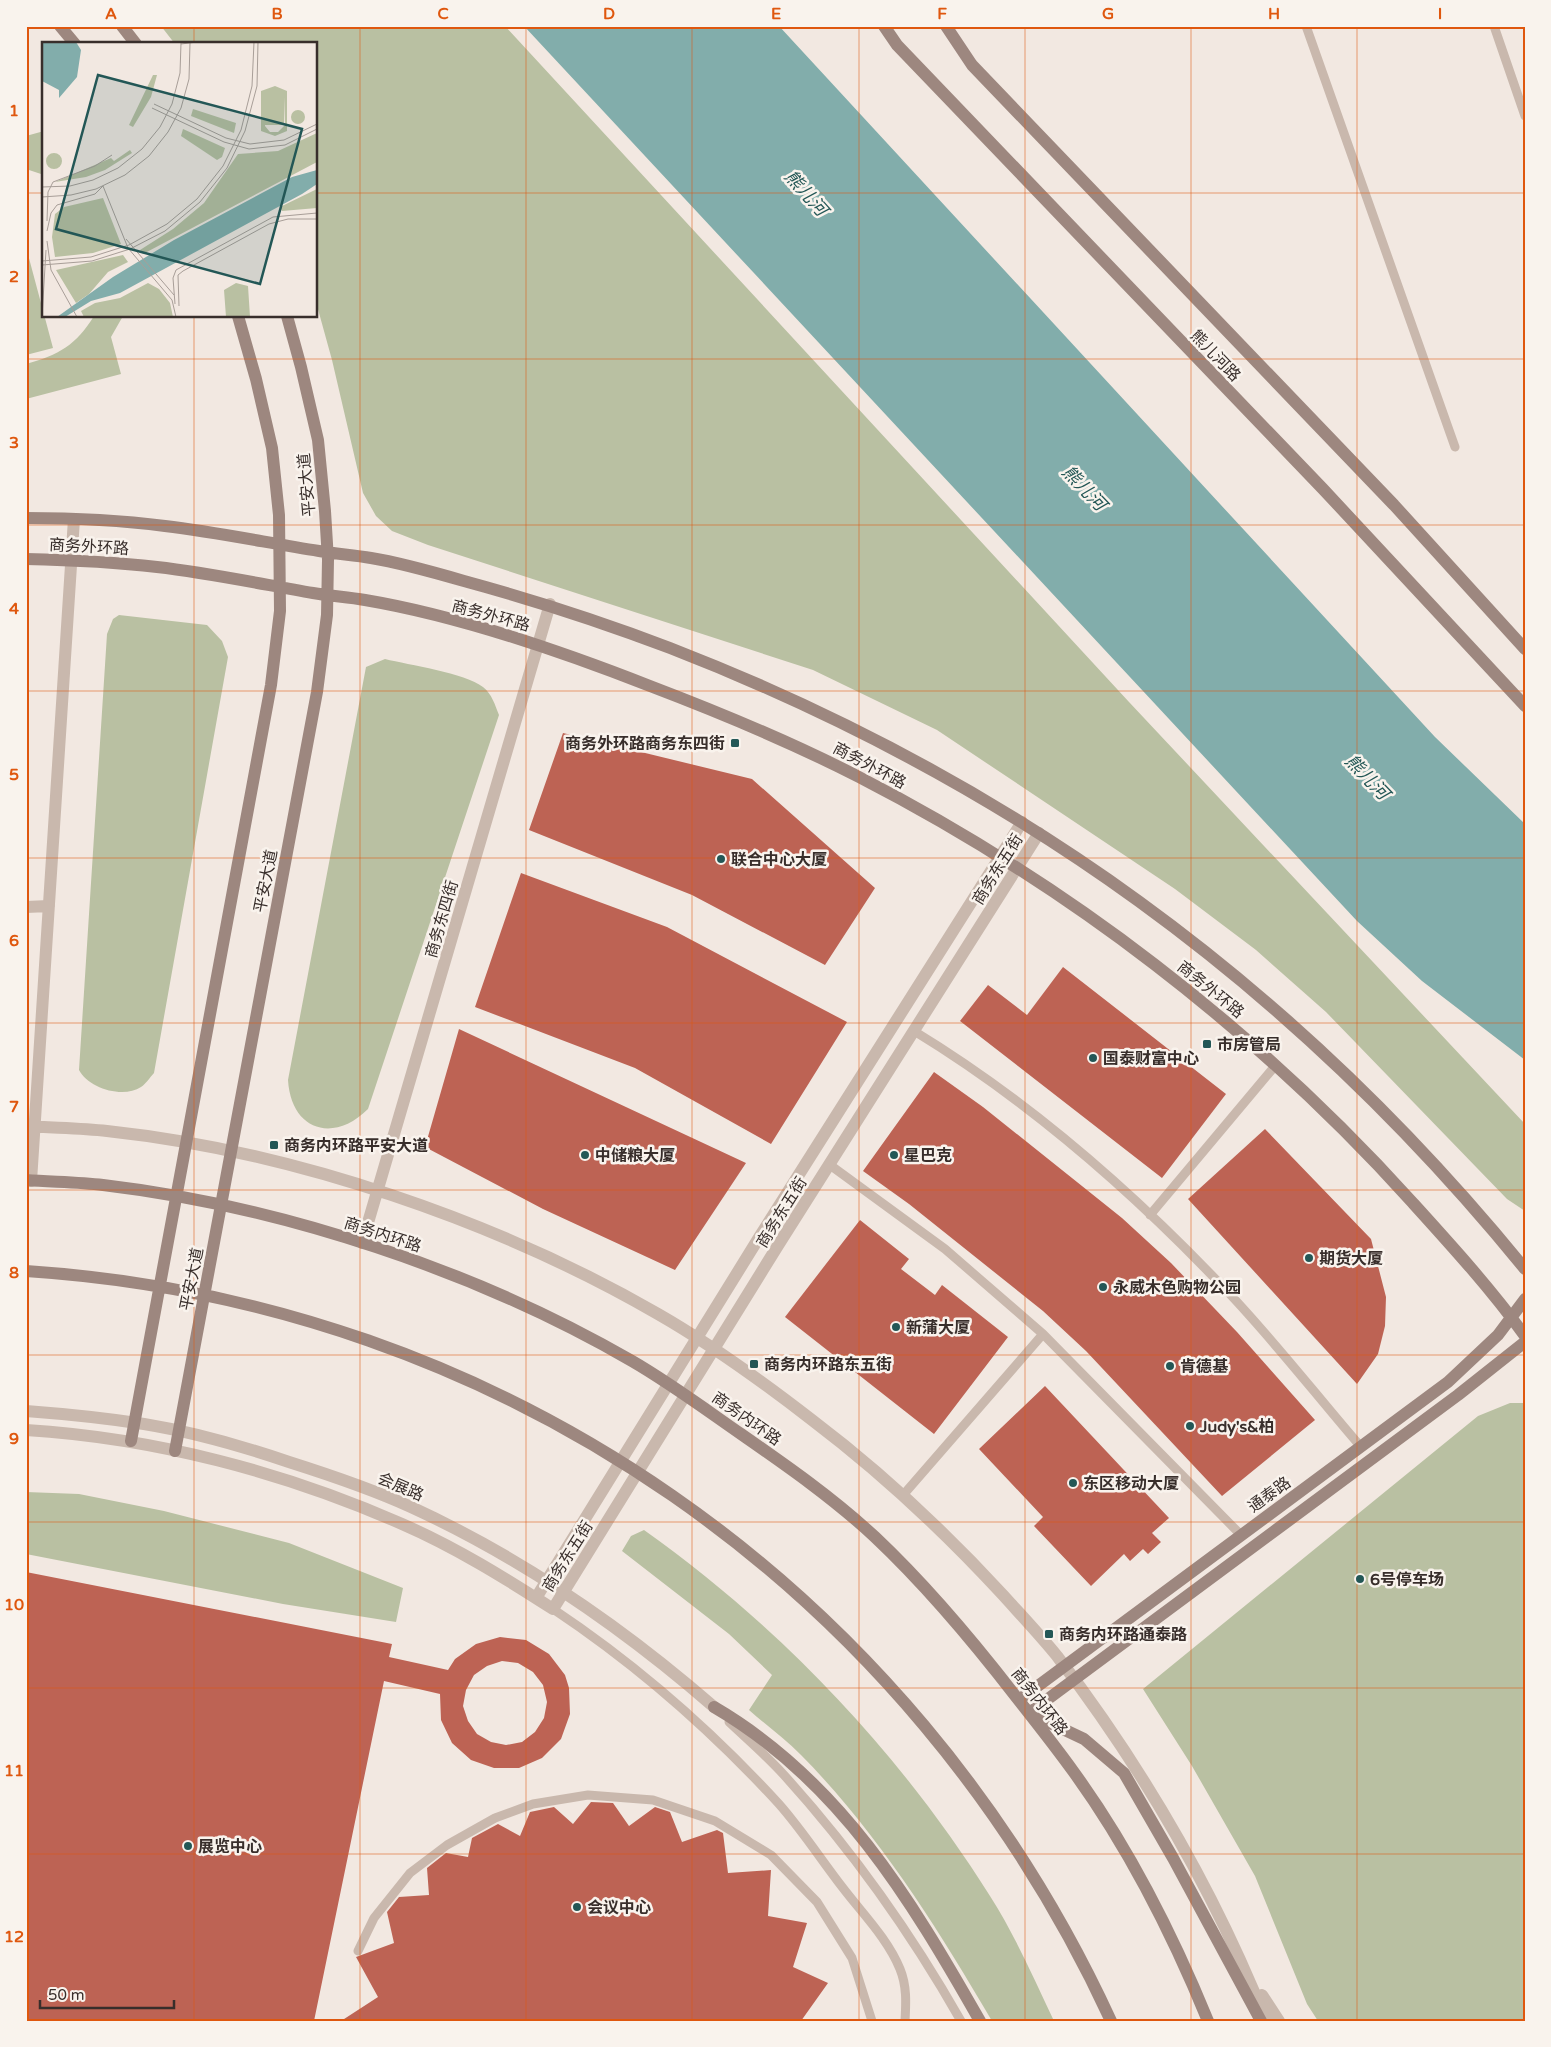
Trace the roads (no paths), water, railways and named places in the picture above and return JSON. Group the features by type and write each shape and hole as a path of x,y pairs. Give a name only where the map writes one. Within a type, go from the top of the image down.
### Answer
{"street":[{"path":"60,26 73,42"},
{"path":"122,26 134,42"},
{"name":"熊儿河路","path":"884,26 897,45 1322,489 1525,706"},
{"name":"熊儿河路","path":"946,26 972,64 1394,505 1525,649"},
{"name":"平安大道","path":"131,1442 271,685 280,611 280,544 272,448 256,379 239,318"},
{"name":"平安大道","path":"175,1451 317,692 327,595 328,552 318,440 302,367 288,318"},
{"name":"商务外环路","path":"26,518 162,525 374,558 550,604 697,659 836,719 960,784 1022,822 1102,875 1211,954 1291,1023 1395,1121 1487,1223 1525,1269"},
{"path":"29,1181 31,1126 49,906 74,519"},
{"name":"商务外环路","path":"26,560 157,567 376,602 537,644 674,695 818,757 917,808 1017,868 1079,909 1185,988 1275,1066 1365,1150 1456,1250 1525,1336"},
{"name":"商务东四街","path":"362,1243 379,1192 550,604"},
{"name":"商务东五街","path":"536,1598 696,1338 1022,822"},
{"name":"商务东五街","path":"553,1610 685,1395 1039,833"},
{"path":"26,907 49,906"},
{"path":"31,1126 107,1131 186,1143 272,1160 379,1192 456,1219 546,1257 659,1315 714,1349 776,1392 867,1461 904,1494 983,1573 1064,1667 1119,1742 1186,1850 1245,1968 1266,2021"},
{"name":"商务内环路","path":"29,1181 102,1185 176,1196 259,1213 362,1243 429,1267 524,1306 632,1361 787,1465 874,1536 947,1610 1075,1773 1139,1876 1170,1934 1208,2021"},
{"path":"26,1271 92,1275 160,1285 237,1301 335,1329 442,1369 545,1417 638,1472 765,1564 829,1622 909,1706 1001,1826 1032,1872 1061,1920 1111,2021"},
{"name":"通泰路","path":"1019,1700 1448,1382 1498,1335 1525,1299"},
{"name":"通泰路","path":"1029,1713 1450,1401 1525,1342"},
{"name":"会展路","path":"26,1411 134,1423 179,1432 266,1454 402,1503 467,1534 597,1613 658,1660 714,1707"},
{"path":"26,1430 131,1442 175,1451 261,1473 324,1494 402,1524 458,1552 553,1610"},
{"path":"714,1707 756,1733 791,1760 865,1841 905,1896 980,2021"},
{"path":"1029,1713 1084,1739 1124,1773 1173,1858 1261,2021"},
{"path":"1245,1968 1279,2021"}],"lane":[{"path":"1306,26 1454,447"},
{"path":"1494,26 1525,116"},
{"path":"914,1031 1002,1090 1084,1155 1150,1215 1226,1289 1360,1447"},
{"path":"1150,1215 1275,1066"},
{"path":"830,1165 946,1249 1042,1334 1242,1535"},
{"path":"904,1494 1042,1334"},
{"path":"553,1610 612,1651 691,1719 730,1753 780,1806 885,1942 896,1962 907,1994 905,2021"},
{"path":"714,1707 783,1774 883,1896 931,1968 962,2021"},
{"path":"358,1951 374,1918 410,1873 447,1845 495,1818 533,1804 588,1795 653,1800 715,1821 771,1855 778,1862 817,1902 852,1958 872,2021"}],"water":[{"name":"熊儿河","path":"524,26 779,26 1435,737 1525,824 1525,1060 1422,981 1357,921"}],"place":[{"name":"商务外环路商务东四街","path":"735,743"},
{"name":"联合中心大厦","path":"721,859"},
{"name":"市房管局","path":"1207,1044"},
{"name":"国泰财富中心","path":"1093,1058"},
{"name":"商务内环路平安大道","path":"274,1145"},
{"name":"中储粮大厦","path":"585,1155"},
{"name":"星巴克","path":"894,1155"},
{"name":"期货大厦","path":"1309,1258"},
{"name":"永威木色购物公园","path":"1103,1287"},
{"name":"新蒲大厦","path":"896,1327"},
{"name":"商务内环路东五街","path":"754,1364"},
{"name":"肯德基","path":"1170,1366"},
{"name":"Judy's&柏","path":"1190,1426"},
{"name":"东区移动大厦","path":"1073,1483"},
{"name":"6号停车场","path":"1360,1579"},
{"name":"商务内环路通泰路","path":"1049,1634"},
{"name":"展览中心","path":"188,1846"},
{"name":"会议中心","path":"577,1907"}]}
